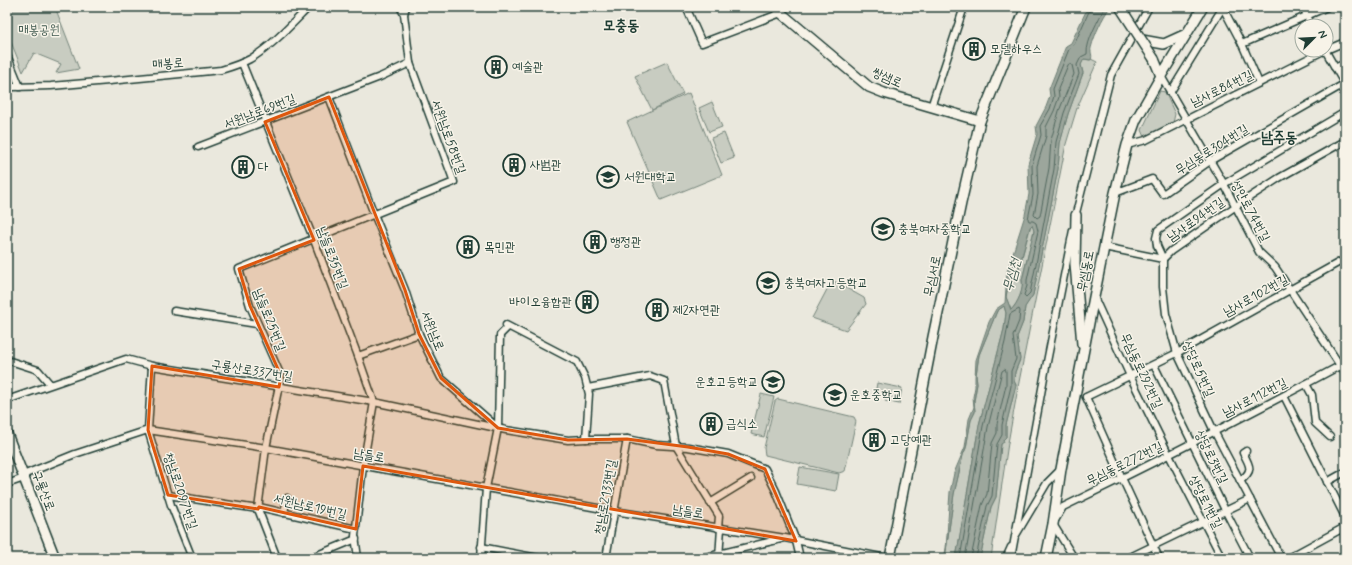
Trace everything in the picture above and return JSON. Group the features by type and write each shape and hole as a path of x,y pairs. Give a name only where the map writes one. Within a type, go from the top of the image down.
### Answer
{"street":[{"name":"매봉로","path":"7,90 20,87 51,86 170,74 192,74 221,70 242,63 265,48 308,7"},
{"path":"400,7 404,14 410,63"},
{"path":"404,14 406,7"},
{"name":"쌍샘로","path":"686,7 702,43 779,10 869,87 884,93 980,121"},
{"path":"931,107 964,7"},
{"name":"무심서로","path":"890,558 933,337 980,121 1026,7"},
{"path":"1120,7 1154,59 1161,76"},
{"path":"1011,558 1045,372 1076,215 1111,75 1149,7"},
{"name":"무심동로","path":"1046,558 1053,524 1061,469 1094,297 1115,193 1127,146 1136,120 1203,7"},
{"path":"1303,7 1308,18"},
{"path":"1242,44 1327,7"},
{"path":"1223,8 1242,44 1259,83"},
{"path":"1170,93 1223,8"},
{"path":"1142,40 1164,44 1186,34"},
{"name":"남사로84번길","path":"1334,46 1345,42"},
{"path":"7,55 20,87"},
{"name":"남사로84번길","path":"1127,146 1146,140 1309,58"},
{"path":"1329,58 1345,85"},
{"name":"남들로35번길","path":"242,63 314,240 374,402 363,466 356,529 358,558"},
{"name":"서원남로69번길","path":"198,147 380,77 410,63"},
{"name":"서원남로58번길","path":"374,214 454,182 410,63"},
{"path":"1335,68 1345,63"},
{"name":"성안로74번길","path":"1161,76 1224,184 1260,252 1276,267 1290,290 1342,364 1345,373"},
{"name":"무심동로304번길","path":"1115,193 1152,178 1163,194 1210,161 1345,85"},
{"name":"서원남로","path":"329,97 405,290 419,334 440,378 498,428"},
{"path":"1224,184 1345,112"},
{"name":"남사로94번길","path":"1163,259 1171,251 1279,178 1345,141"},
{"name":"상당로5번길","path":"1224,184 1158,230 1156,238 1157,246 1163,259 1163,287 1166,314 1177,353 1214,431 1280,558"},
{"path":"314,240 374,214"},
{"path":"1076,215 1075,270 1083,356"},
{"name":"남들로25번길","path":"259,508 266,448 281,376 250,306 239,269 314,240"},
{"path":"1104,247 1163,259"},
{"name":"남사로102번길","path":"1086,397 1177,353 1345,259"},
{"name":"무심동로292번길","path":"1094,297 1130,376 1169,455"},
{"path":"174,311 258,324"},
{"path":"481,558 486,488 498,428 500,335 508,327 506,325 577,362 585,378 589,394 586,438"},
{"path":"358,356 419,334"},
{"name":"구룡산로337번길","path":"7,400 126,359 152,366 374,402 498,428 568,440 586,438 627,439 656,445 676,446 728,454 764,469 776,491 796,541 800,558"},
{"path":"7,360 38,370 50,384"},
{"name":"남사로112번길","path":"1214,431 1284,396 1342,364"},
{"name":"상당로3번길","path":"1154,365 1250,558"},
{"path":"148,430 152,366"},
{"path":"588,388 650,376 664,381 676,446"},
{"name":"남사로112번길","path":"1306,384 1312,395 1315,423 1330,437"},
{"path":"1075,395 1086,397 1160,558"},
{"path":"1284,396 1345,517"},
{"name":"남들로","path":"7,484 75,454 148,430 266,448 614,511 785,538 886,558"},
{"name":"청남로2097번길","path":"148,430 168,494 192,558"},
{"name":"무심동로272번길","path":"1053,524 1062,507 1169,455 1214,431"},
{"name":"구룡산로","path":"7,434 55,558"},
{"name":"청남로2133번길","path":"606,558 627,439"},
{"name":"남들로","path":"676,446 719,516 720,528"},
{"path":"1240,481 1248,475 1250,471 1248,461 1243,453 1246,451"},
{"name":"상당로1번길","path":"1169,455 1222,558"},
{"path":"1006,558 1014,539 1047,483 1061,469"},
{"path":"1327,482 1345,472"},
{"path":"710,502 751,478"},
{"name":"서원남로19번길","path":"168,494 284,512 356,529"},
{"path":"284,512 288,498"},
{"path":"1128,558 1250,499"},
{"path":"259,508 277,558"},
{"path":"1053,524 1074,558"},
{"path":"1288,558 1345,527"},
{"path":"719,556 720,528"},
{"path":"702,558 719,556 785,538"},
{"path":"310,558 356,539"},
{"path":"481,547 538,558"}],"highlighted area":[{"path":"329,97 405,290 419,334 441,378 498,428 568,440 627,439 688,447 728,454 765,469 796,541 363,466 356,529 259,507 258,509 168,495 148,430 152,366 279,387 281,376 250,306 239,269 314,240 265,122"}],"green space":[{"name":"매봉공원","path":"7,7 55,7 79,69 56,73 61,64 34,53 23,72 7,32"},
{"path":"1083,59 1091,59 1097,62 1077,108 1066,144 1019,382 1008,443 991,558 980,558 991,507 996,497 1001,444 1006,437 1006,425 1016,385 1014,381 1015,372 1020,360 1017,337 1023,322 1025,307 1033,295 1058,169 1060,143 1068,114 1083,73 1081,65"},
{"path":"667,62 683,94 652,110 635,76"},
{"path":"1160,91 1165,92 1175,114 1173,123 1145,137 1142,130"},
{"path":"689,93 722,175 661,200 627,122"},
{"path":"712,102 722,127 709,132 699,108"},
{"path":"724,133 734,158 721,163 711,138"},
{"path":"1031,225 1033,226 1034,230 1022,280 1021,292 1016,304 1011,310 1006,297 1007,291 1017,275"},
{"path":"832,280 864,298 866,304 846,330 812,318"},
{"path":"1004,306 1006,313 1004,329 979,425 956,558 945,558 954,494 966,448 971,420 975,412 974,401 979,355 997,311"},
{"path":"877,383 902,388 899,404 885,401 886,396 875,394"},
{"path":"761,394 774,397 764,437 751,434"},
{"path":"778,399 854,417 856,421 845,471 839,473 765,455 764,448 775,401"},
{"path":"800,467 839,474 836,491 797,484"}],"water":[{"name":"무심천","path":"1088,7 1110,7 1102,21 1091,48 1091,60 1084,59 1081,65 1083,73 1068,114 1060,143 1058,169 1033,295 1025,307 1023,322 1017,337 1020,359 1015,372 1014,381 1016,385 1006,425 1006,437 1003,440 1004,442 1001,444 996,497 991,507 980,558 956,558 979,425 1004,329 1006,313 1004,306 997,311 979,355 974,401 975,412 971,420 966,448 954,494 944,558 950,492 954,473 965,447 969,419 974,407 973,397 976,360 989,322 996,309 1005,303 1007,272 1025,215 1029,194 1028,164 1037,134 1036,126 1046,107 1050,96 1049,89 1066,46 1071,43","holes":["1032,225 1034,231 1022,280 1021,292 1018,300 1011,310 1006,297 1007,291 1017,275 1030,227"]}],"place":[{"name":"모델하우스","path":"974,49"},
{"name":"예술관","path":"496,67"},
{"name":"사범관","path":"514,165"},
{"name":"다","path":"243,167"},
{"name":"서원대학교","path":"608,177"},
{"name":"충북여자중학교","path":"883,229"},
{"name":"행정관","path":"595,242"},
{"name":"목민관","path":"468,247"},
{"name":"충북여자고등학교","path":"768,283"},
{"name":"바이오융합관","path":"587,302"},
{"name":"제2자연관","path":"657,310"},
{"name":"운호고등학교","path":"773,382"},
{"name":"운호중학교","path":"835,395"},
{"name":"급식소","path":"711,424"},
{"name":"고당예관","path":"874,440"}],"district":[{"name":"모충동","path":"621,26"},
{"name":"남주동","path":"1279,138"}]}
